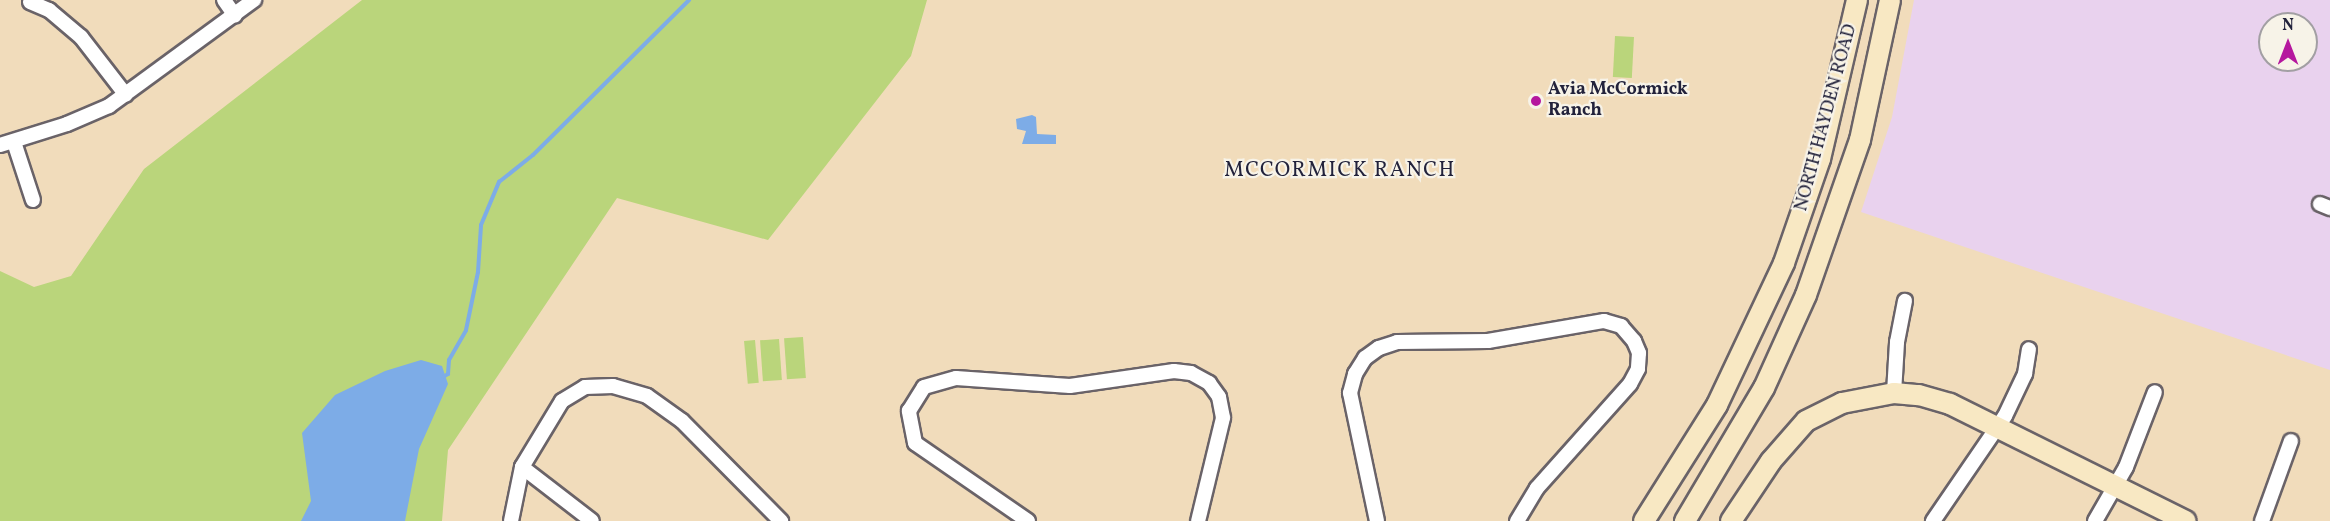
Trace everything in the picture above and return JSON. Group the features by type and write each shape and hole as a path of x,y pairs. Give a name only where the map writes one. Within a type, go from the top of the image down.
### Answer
{"main road":[{"name":"NORTH HAYDEN ROAD","path":"1644,521 1717,405 1784,263 1820,159 1857,0"},
{"name":"NORTH HAYDEN ROAD","path":"1685,521 1764,388 1810,284 1860,140 1890,0"},
{"path":"1731,521 1771,461 1806,421 1849,400 1894,393 1933,398 2187,521"}],"street":[{"path":"224,0 235,16"},
{"path":"33,200 7,144 92,114 126,95 254,0"},
{"path":"30,2 49,10 81,37 126,95"},
{"path":"1894,393 1897,342 1905,301"},
{"path":"1377,521 1350,393 1355,374 1365,358 1378,348 1397,342 1488,341 1604,321 1621,326 1634,341 1639,353 1638,369 1630,384 1537,488 1517,521"},
{"path":"1933,521 1999,428 2025,374 2029,349"},
{"path":"1028,521 915,443 909,411 924,387 942,379 1071,386 1174,371 1191,373 1209,383 1220,397 1223,418 1198,521"},
{"path":"511,521 522,467 562,401 585,387 613,386 646,396 682,421 781,521"},
{"path":"2095,521 2116,487 2155,392"},
{"path":"2262,521 2291,441"},
{"path":"522,467 592,521"}],"shaded area":[{"path":"1914,0 2330,0 2330,370 1861,212 1892,117"}],"green space":[{"path":"362,0 927,0 911,56 768,240 617,198 448,450 442,521 0,521 0,271 34,287 71,276 144,169"},
{"path":"1615,36 1634,37 1632,78 1613,77"},
{"path":"803,337 806,378 787,379 784,338"},
{"path":"779,339 782,380 763,381 760,340"},
{"path":"755,340 759,383 748,384 744,341"}],"water":[{"path":"1032,115 1036,117 1037,134 1056,135 1056,144 1022,144 1026,131 1017,129 1016,119"},
{"path":"421,360 442,366 448,384 419,449 405,521 301,521 311,501 302,433 335,395 385,371"}],"waterway":[{"path":"443,377 448,374 449,360 466,330 478,272 481,225 499,182 533,155 689,0"}],"place":[{"name":"Avia McCormick Ranch","path":"1536,101"}],"district":[{"name":"MCCORMICK RANCH","path":"1340,171"}]}
